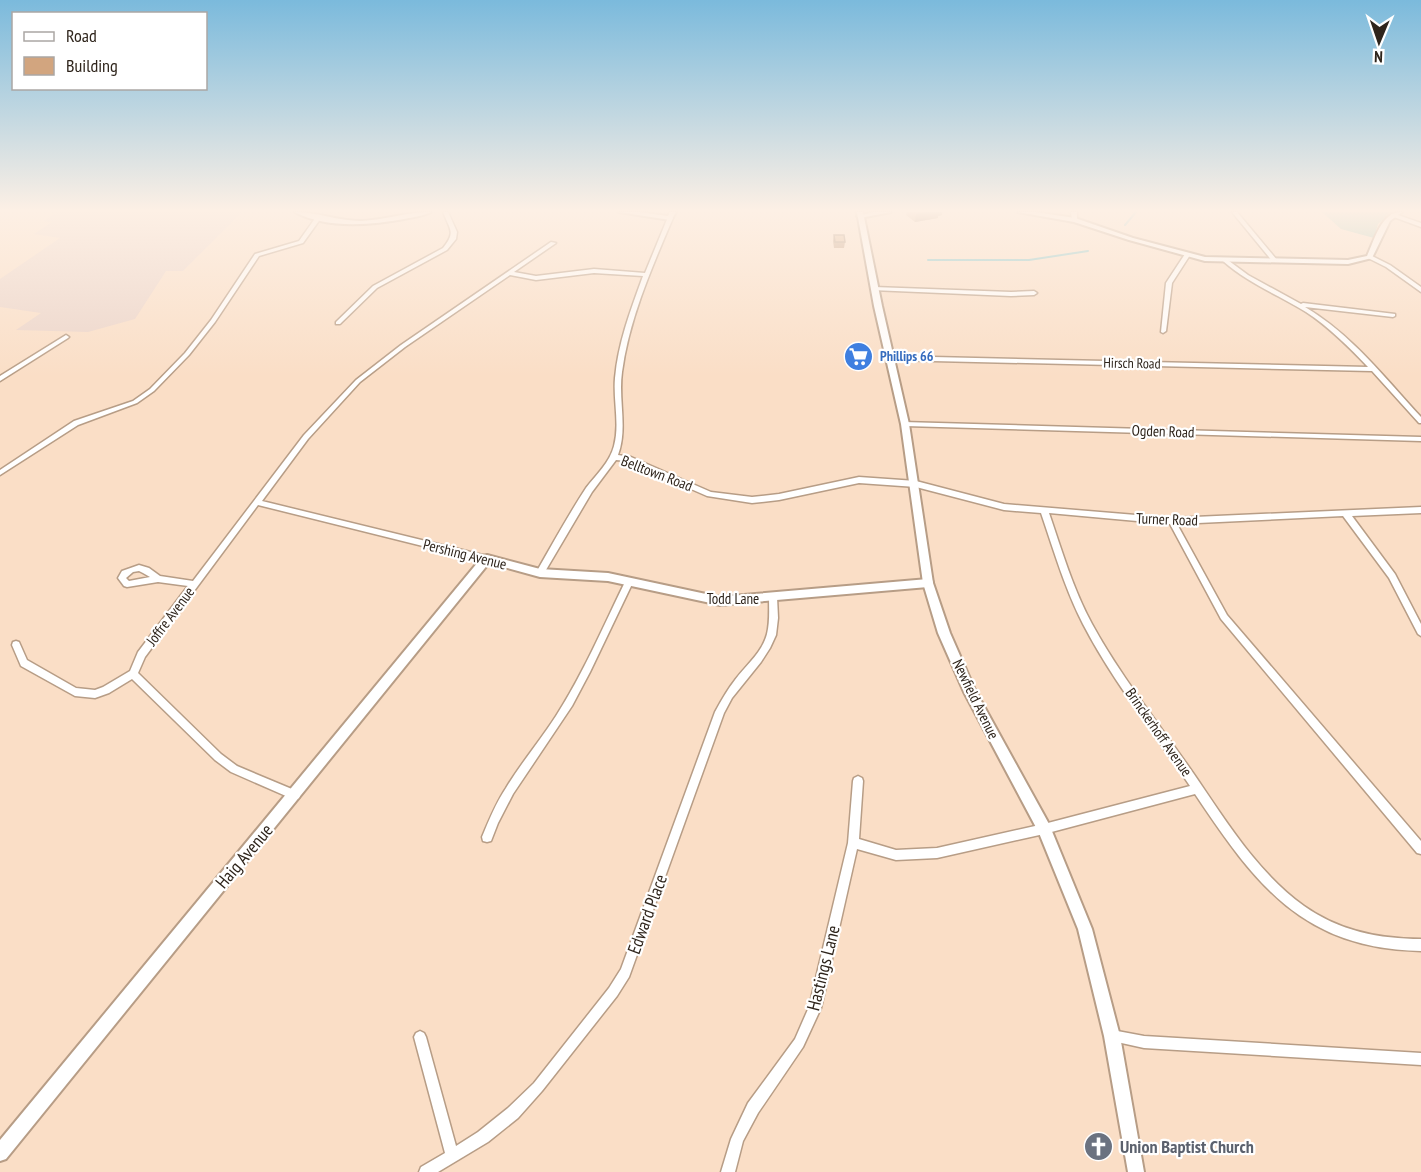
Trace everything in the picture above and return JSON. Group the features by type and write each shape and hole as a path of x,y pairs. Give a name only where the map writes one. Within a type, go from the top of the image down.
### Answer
{"street":[{"path":"0,473 76,423 124,406 144,396 197,340 249,267"},
{"path":"338,323 375,287 415,267"},
{"name":"Joffre Avenue","path":"133,674 141,655 256,502 339,400 376,365 518,267"},
{"name":"Belltown Road","path":"650,267 619,370 619,441 614,457 628,459 710,494 737,499 779,497 852,481 916,484"},
{"name":"Newfield Avenue","path":"870,267 905,424 916,484 928,583 945,633 970,692 1044,829 1085,929 1112,1036 1136,1172"},
{"path":"1163,331 1169,283 1179,267"},
{"path":"1233,267 1300,305 1338,334 1421,422"},
{"path":"1389,267 1421,290"},
{"path":"509,273 536,278 594,271 647,275"},
{"path":"874,289 1034,293"},
{"path":"1300,305 1393,315"},
{"path":"0,379 66,337"},
{"name":"Hirsch Road","path":"891,358 1373,369"},
{"name":"Ogden Road","path":"905,424 1421,439"},
{"path":"540,573 589,490 614,457"},
{"name":"Turner Road","path":"916,484 1004,507 1172,521 1421,510"},
{"name":"Pershing Avenue","path":"256,502 540,573"},
{"name":"Brinckerhoff Avenue","path":"1044,511 1070,588 1089,627 1198,788 1262,875 1284,897 1320,922 1362,939 1421,945"},
{"path":"1346,514 1392,576 1421,632"},
{"path":"1172,521 1224,618 1421,849"},
{"name":"Haig Avenue","path":"2,1147 295,795 487,559"},
{"name":"Todd Lane","path":"540,573 608,578 720,601 928,583"},
{"path":"158,579 195,584"},
{"path":"487,837 497,810 560,718 629,582"},
{"name":"Edward Place","path":"426,1172 483,1137 513,1113 538,1088 595,1017 625,973 728,693 761,656 774,633 773,597"},
{"path":"16,645 24,663 75,692 95,694 133,674 218,757 234,769 295,795"},
{"name":"Hastings Lane","path":"728,1172 737,1139 753,1108 799,1043 815,1008 853,843 858,781"},
{"path":"853,843 896,855 919,856 1044,829 1198,788"},
{"path":"1112,1036 1144,1042 1421,1059"},
{"path":"420,1037 452,1156"}],"shaded area":[{"path":"18,267 187,267 183,271 166,271 135,319 88,332 16,330 41,313 0,307 0,279"}],"place":[{"name":"Phillips 66","path":"859,356"},
{"name":"Union Baptist Church","path":"1099,1146"}]}
